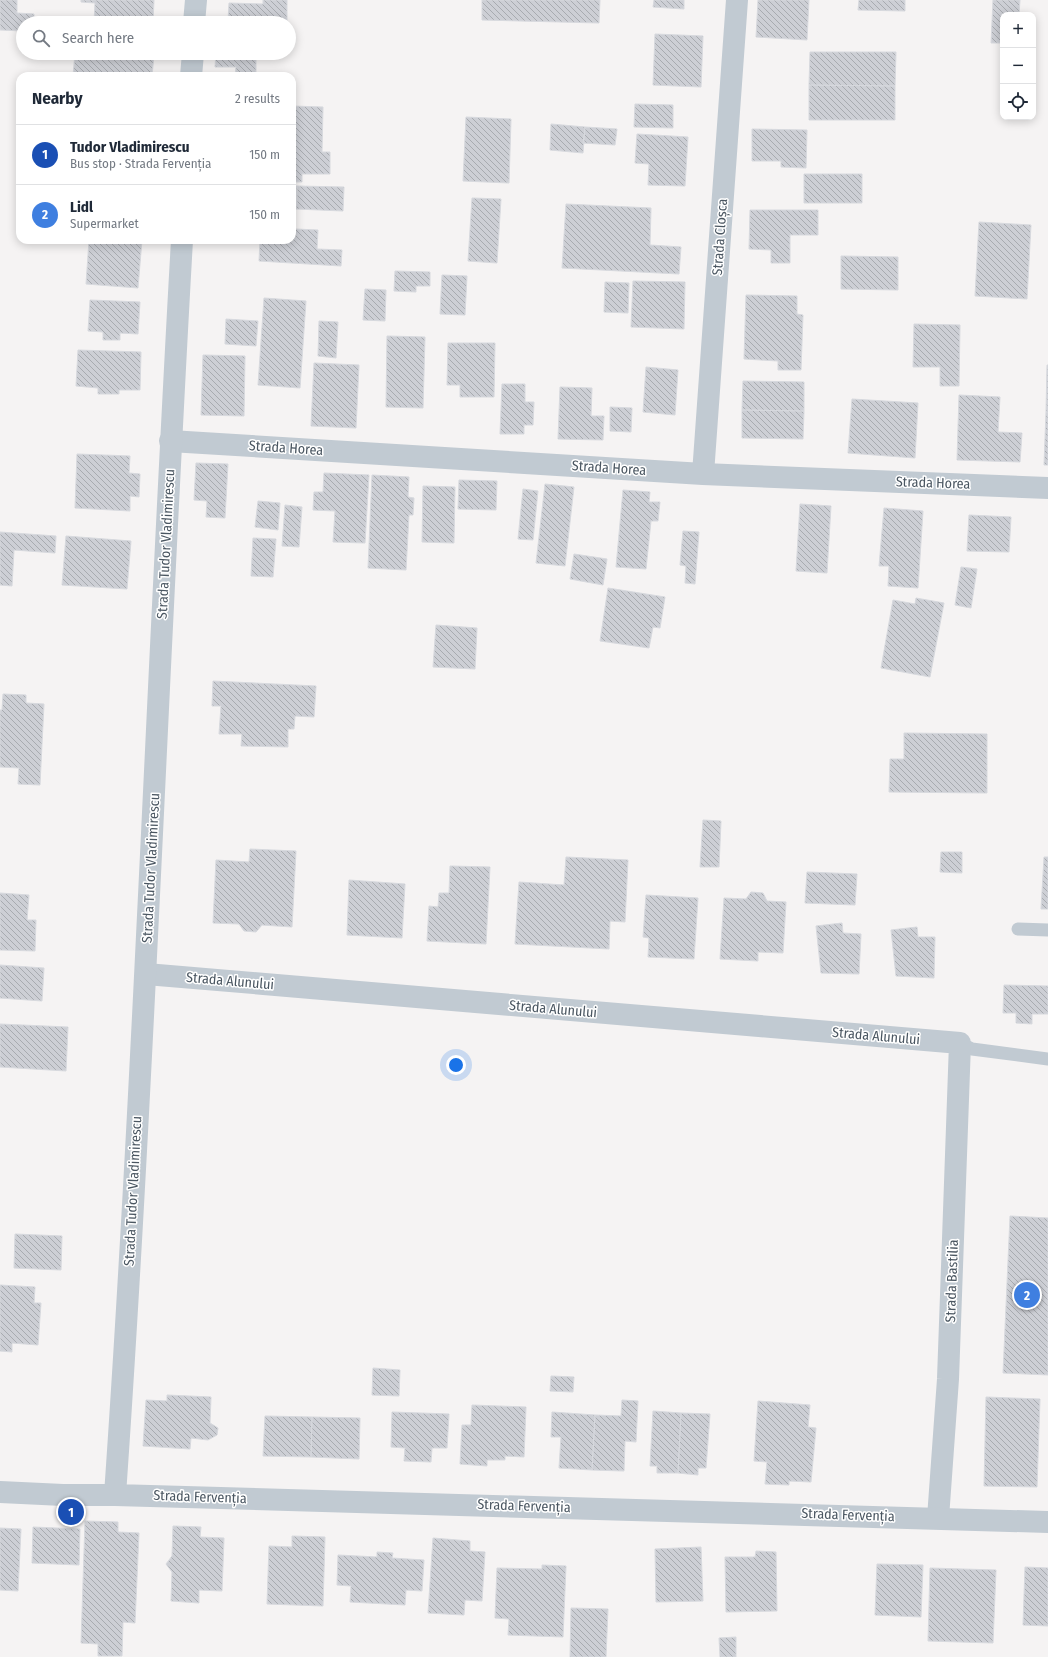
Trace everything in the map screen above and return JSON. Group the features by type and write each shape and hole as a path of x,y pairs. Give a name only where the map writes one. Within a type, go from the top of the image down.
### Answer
{"street":[{"path":"195,16 196,0"},
{"name":"Strada Cloșca","path":"703,474 737,0"},
{"path":"191,72 192,60"},
{"name":"Strada Tudor Vladimirescu","path":"115,1495 146,974 170,440 182,244"},
{"name":"Strada Horea","path":"170,440 703,474 1048,488"},
{"name":"Strada Alunului","path":"146,974 960,1043"},
{"name":"Strada Bastilia","path":"938,1518 948,1379 960,1043"},
{"name":"Strada Fervenția","path":"0,1492 1048,1522"}],"lane":[{"path":"1018,929 1048,930"},
{"path":"960,1043 972,1049 1048,1059"}],"building":[{"path":"0,0 17,0 17,13 34,14 34,16 16,16 16,31 0,30"},
{"path":"81,0 154,0 153,16 94,16 95,3 81,2"},
{"path":"263,0 287,0 287,16 228,16 229,3 263,4"},
{"path":"482,0 600,0 599,23 482,20"},
{"path":"654,0 684,0 684,9 653,7"},
{"path":"758,0 809,0 807,40 756,37"},
{"path":"859,0 905,0 905,11 858,10"},
{"path":"993,0 1020,0 1019,12 1000,12 1000,43 991,43"},
{"path":"655,34 703,36 701,87 653,85"},
{"path":"810,52 896,52 895,86 809,85"},
{"path":"74,60 154,60 152,72 73,72"},
{"path":"216,60 256,60 256,72 235,72 236,67 215,67"},
{"path":"809,85 895,86 895,120 809,120"},
{"path":"635,104 673,105 673,128 634,127"},
{"path":"296,106 323,107 322,152 330,152 330,174 302,174 302,182 296,182"},
{"path":"466,117 511,119 509,183 463,181"},
{"path":"551,124 585,127 583,153 550,150"},
{"path":"585,127 617,129 615,145 583,143"},
{"path":"752,129 807,130 806,168 781,167 781,161 752,161"},
{"path":"637,134 688,137 685,186 648,185 649,164 635,163"},
{"path":"804,174 862,174 862,203 804,203"},
{"path":"296,186 297,186 296,204"},
{"path":"297,186 344,187 343,211 296,209"},
{"path":"472,198 501,199 497,263 468,261"},
{"path":"566,204 651,208 650,245 681,247 679,274 562,268"},
{"path":"750,210 818,210 818,235 790,235 790,263 771,263 771,250 749,249"},
{"path":"979,222 1031,225 1027,299 975,296"},
{"path":"296,229 318,230 317,249 342,250 341,266 259,261 260,244 296,244"},
{"path":"89,244 142,244 138,288 86,284"},
{"path":"841,256 898,257 898,290 841,289"},
{"path":"395,271 430,272 430,286 416,286 416,292 394,291"},
{"path":"442,275 467,276 465,315 440,314"},
{"path":"633,281 685,282 684,329 631,327"},
{"path":"605,282 629,283 628,313 604,312"},
{"path":"365,289 386,290 385,321 363,320"},
{"path":"746,295 797,296 797,314 803,315 801,370 778,370 778,361 744,359"},
{"path":"264,298 306,301 300,388 258,385"},
{"path":"90,300 140,302 138,334 120,333 120,340 103,340 103,332 88,331"},
{"path":"226,319 258,321 256,346 225,344"},
{"path":"319,321 338,322 336,358 318,356"},
{"path":"914,324 960,325 959,386 940,386 940,367 913,367"},
{"path":"387,336 425,337 423,408 386,407"},
{"path":"448,343 495,343 494,397 460,397 460,385 447,385"},
{"path":"78,350 141,352 140,390 119,390 119,394 98,394 98,388 76,386"},
{"path":"203,355 245,356 244,416 201,415"},
{"path":"314,363 359,365 356,428 311,426"},
{"path":"1047,365 1048,412 1046,412"},
{"path":"646,367 678,370 675,415 643,412"},
{"path":"743,381 804,382 804,411 742,410"},
{"path":"502,384 525,384 525,402 534,402 533,425 524,425 524,434 500,434"},
{"path":"560,387 592,388 591,416 604,416 603,440 558,439"},
{"path":"959,395 1000,397 998,432 1022,433 1020,462 957,460"},
{"path":"852,399 918,403 915,458 848,453"},
{"path":"610,407 632,408 631,432 610,431"},
{"path":"742,410 804,411 803,439 742,438"},
{"path":"1046,412 1048,412 1048,465 1044,465"},
{"path":"77,454 130,456 129,473 140,474 139,497 130,496 130,511 75,508"},
{"path":"196,463 228,464 225,518 206,517 207,501 194,500"},
{"path":"324,473 369,475 365,543 333,542 335,511 313,510 314,492 323,492"},
{"path":"372,475 409,477 408,497 414,498 413,515 409,515 406,570 368,568"},
{"path":"459,480 497,481 496,510 458,509"},
{"path":"545,484 574,487 565,566 536,563"},
{"path":"423,486 455,487 454,543 422,542"},
{"path":"523,489 538,491 533,540 518,539"},
{"path":"623,490 650,492 649,502 660,502 658,521 651,521 646,569 616,567"},
{"path":"258,501 280,503 278,530 255,527"},
{"path":"800,504 831,506 827,573 796,571"},
{"path":"285,505 302,507 299,547 282,546"},
{"path":"884,508 923,511 918,588 888,586 889,566 879,566"},
{"path":"969,515 1011,517 1009,552 967,551"},
{"path":"683,531 699,532 695,584 685,583 686,566 680,565"},
{"path":"0,532 56,536 55,553 14,550 12,586 0,585"},
{"path":"66,536 131,541 127,589 62,585"},
{"path":"253,538 276,539 273,577 251,576"},
{"path":"574,554 607,559 603,585 570,579"},
{"path":"961,567 977,569 971,608 955,605"},
{"path":"608,588 665,597 660,628 653,627 649,648 600,641"},
{"path":"916,598 944,603 930,677 881,668 893,600 915,604"},
{"path":"436,625 477,628 475,669 433,667"},
{"path":"213,681 316,686 314,717 295,716 294,729 288,729 288,747 241,746 242,734 219,734 221,706 212,706"},
{"path":"3,694 26,695 26,703 44,704 40,785 18,784 19,768 0,767 0,710 2,710"},
{"path":"904,733 987,734 987,793 889,792 890,759 904,759"},
{"path":"703,820 721,821 719,867 700,867"},
{"path":"250,849 296,851 292,927 262,925 256,932 244,931 239,924 213,923 216,860 249,862"},
{"path":"941,852 962,852 962,873 940,872"},
{"path":"566,857 628,860 625,922 610,921 609,949 515,944 519,882 564,885"},
{"path":"1044,857 1048,857 1048,909 1041,909"},
{"path":"450,866 490,867 486,944 427,941 429,906 438,907 439,893 449,893"},
{"path":"807,872 857,874 855,905 805,903"},
{"path":"349,880 405,884 402,938 347,935"},
{"path":"751,892 763,893 767,901 786,902 783,953 758,952 758,961 720,959 724,898 746,899"},
{"path":"0,893 29,895 27,920 36,920 35,951 0,950"},
{"path":"646,895 698,898 694,959 648,957 649,938 643,937"},
{"path":"842,923 843,933 861,934 859,974 821,973 816,926"},
{"path":"917,927 918,937 935,937 934,978 896,976 891,930"},
{"path":"0,965 44,968 42,1001 0,998"},
{"path":"1004,985 1048,986 1048,1014 1032,1014 1032,1024 1016,1023 1016,1013 1003,1013"},
{"path":"0,1024 68,1027 66,1071 0,1067"},
{"path":"1010,1216 1048,1218 1048,1375 1003,1373"},
{"path":"15,1234 62,1236 61,1270 14,1268"},
{"path":"0,1285 35,1287 34,1303 41,1303 38,1345 12,1343 12,1352 0,1351"},
{"path":"373,1368 400,1370 399,1396 372,1395"},
{"path":"551,1376 574,1377 573,1392 550,1391"},
{"path":"167,1395 211,1397 210,1423 218,1428 217,1435 208,1440 191,1438 190,1449 143,1446 146,1400 167,1401"},
{"path":"986,1397 1040,1399 1037,1487 984,1486"},
{"path":"622,1400 638,1401 636,1442 625,1441 624,1471 592,1470 595,1415 621,1416"},
{"path":"758,1401 810,1405 808,1427 816,1428 811,1482 789,1481 789,1485 765,1484 767,1462 754,1461"},
{"path":"472,1405 526,1407 524,1457 505,1456 505,1460 487,1460 487,1466 460,1464 462,1425 471,1425"},
{"path":"653,1411 681,1413 678,1473 657,1473 657,1466 650,1466"},
{"path":"392,1412 449,1414 447,1448 432,1448 431,1462 404,1461 405,1448 391,1447"},
{"path":"552,1412 595,1415 592,1470 559,1468 561,1437 551,1437"},
{"path":"681,1413 710,1414 706,1468 698,1468 698,1475 678,1473"},
{"path":"265,1416 312,1417 311,1457 263,1456"},
{"path":"312,1417 360,1418 359,1459 311,1457"},
{"path":"85,1521 118,1522 118,1532 139,1533 135,1623 123,1622 122,1656 98,1656 98,1644 81,1643"},
{"path":"173,1526 201,1527 200,1537 224,1538 222,1591 199,1590 199,1603 171,1601 172,1572 166,1564 172,1556"},
{"path":"33,1527 80,1529 79,1565 32,1563"},
{"path":"0,1528 21,1529 18,1591 0,1590"},
{"path":"292,1536 325,1537 323,1606 267,1604 269,1546 292,1547"},
{"path":"433,1538 470,1541 470,1551 485,1552 482,1601 465,1600 464,1615 428,1613"},
{"path":"701,1547 703,1601 656,1602 655,1549"},
{"path":"756,1551 776,1552 777,1611 726,1612 725,1557 755,1557"},
{"path":"377,1552 393,1553 392,1558 424,1560 422,1591 406,1590 405,1605 350,1602 351,1586 337,1585 338,1555 377,1557"},
{"path":"877,1564 923,1565 921,1617 875,1615"},
{"path":"542,1565 566,1566 563,1637 508,1635 509,1619 495,1618 497,1568 542,1569"},
{"path":"1025,1567 1048,1568 1048,1626 1023,1625"},
{"path":"930,1568 996,1570 993,1643 928,1641"},
{"path":"571,1608 608,1609 606,1657 570,1657"},
{"path":"736,1637 736,1657 720,1657 719,1638"}],"place":[{"name":"Lidl","path":"1027,1295"},
{"name":"Tudor Vladimirescu","path":"71,1512"}]}
